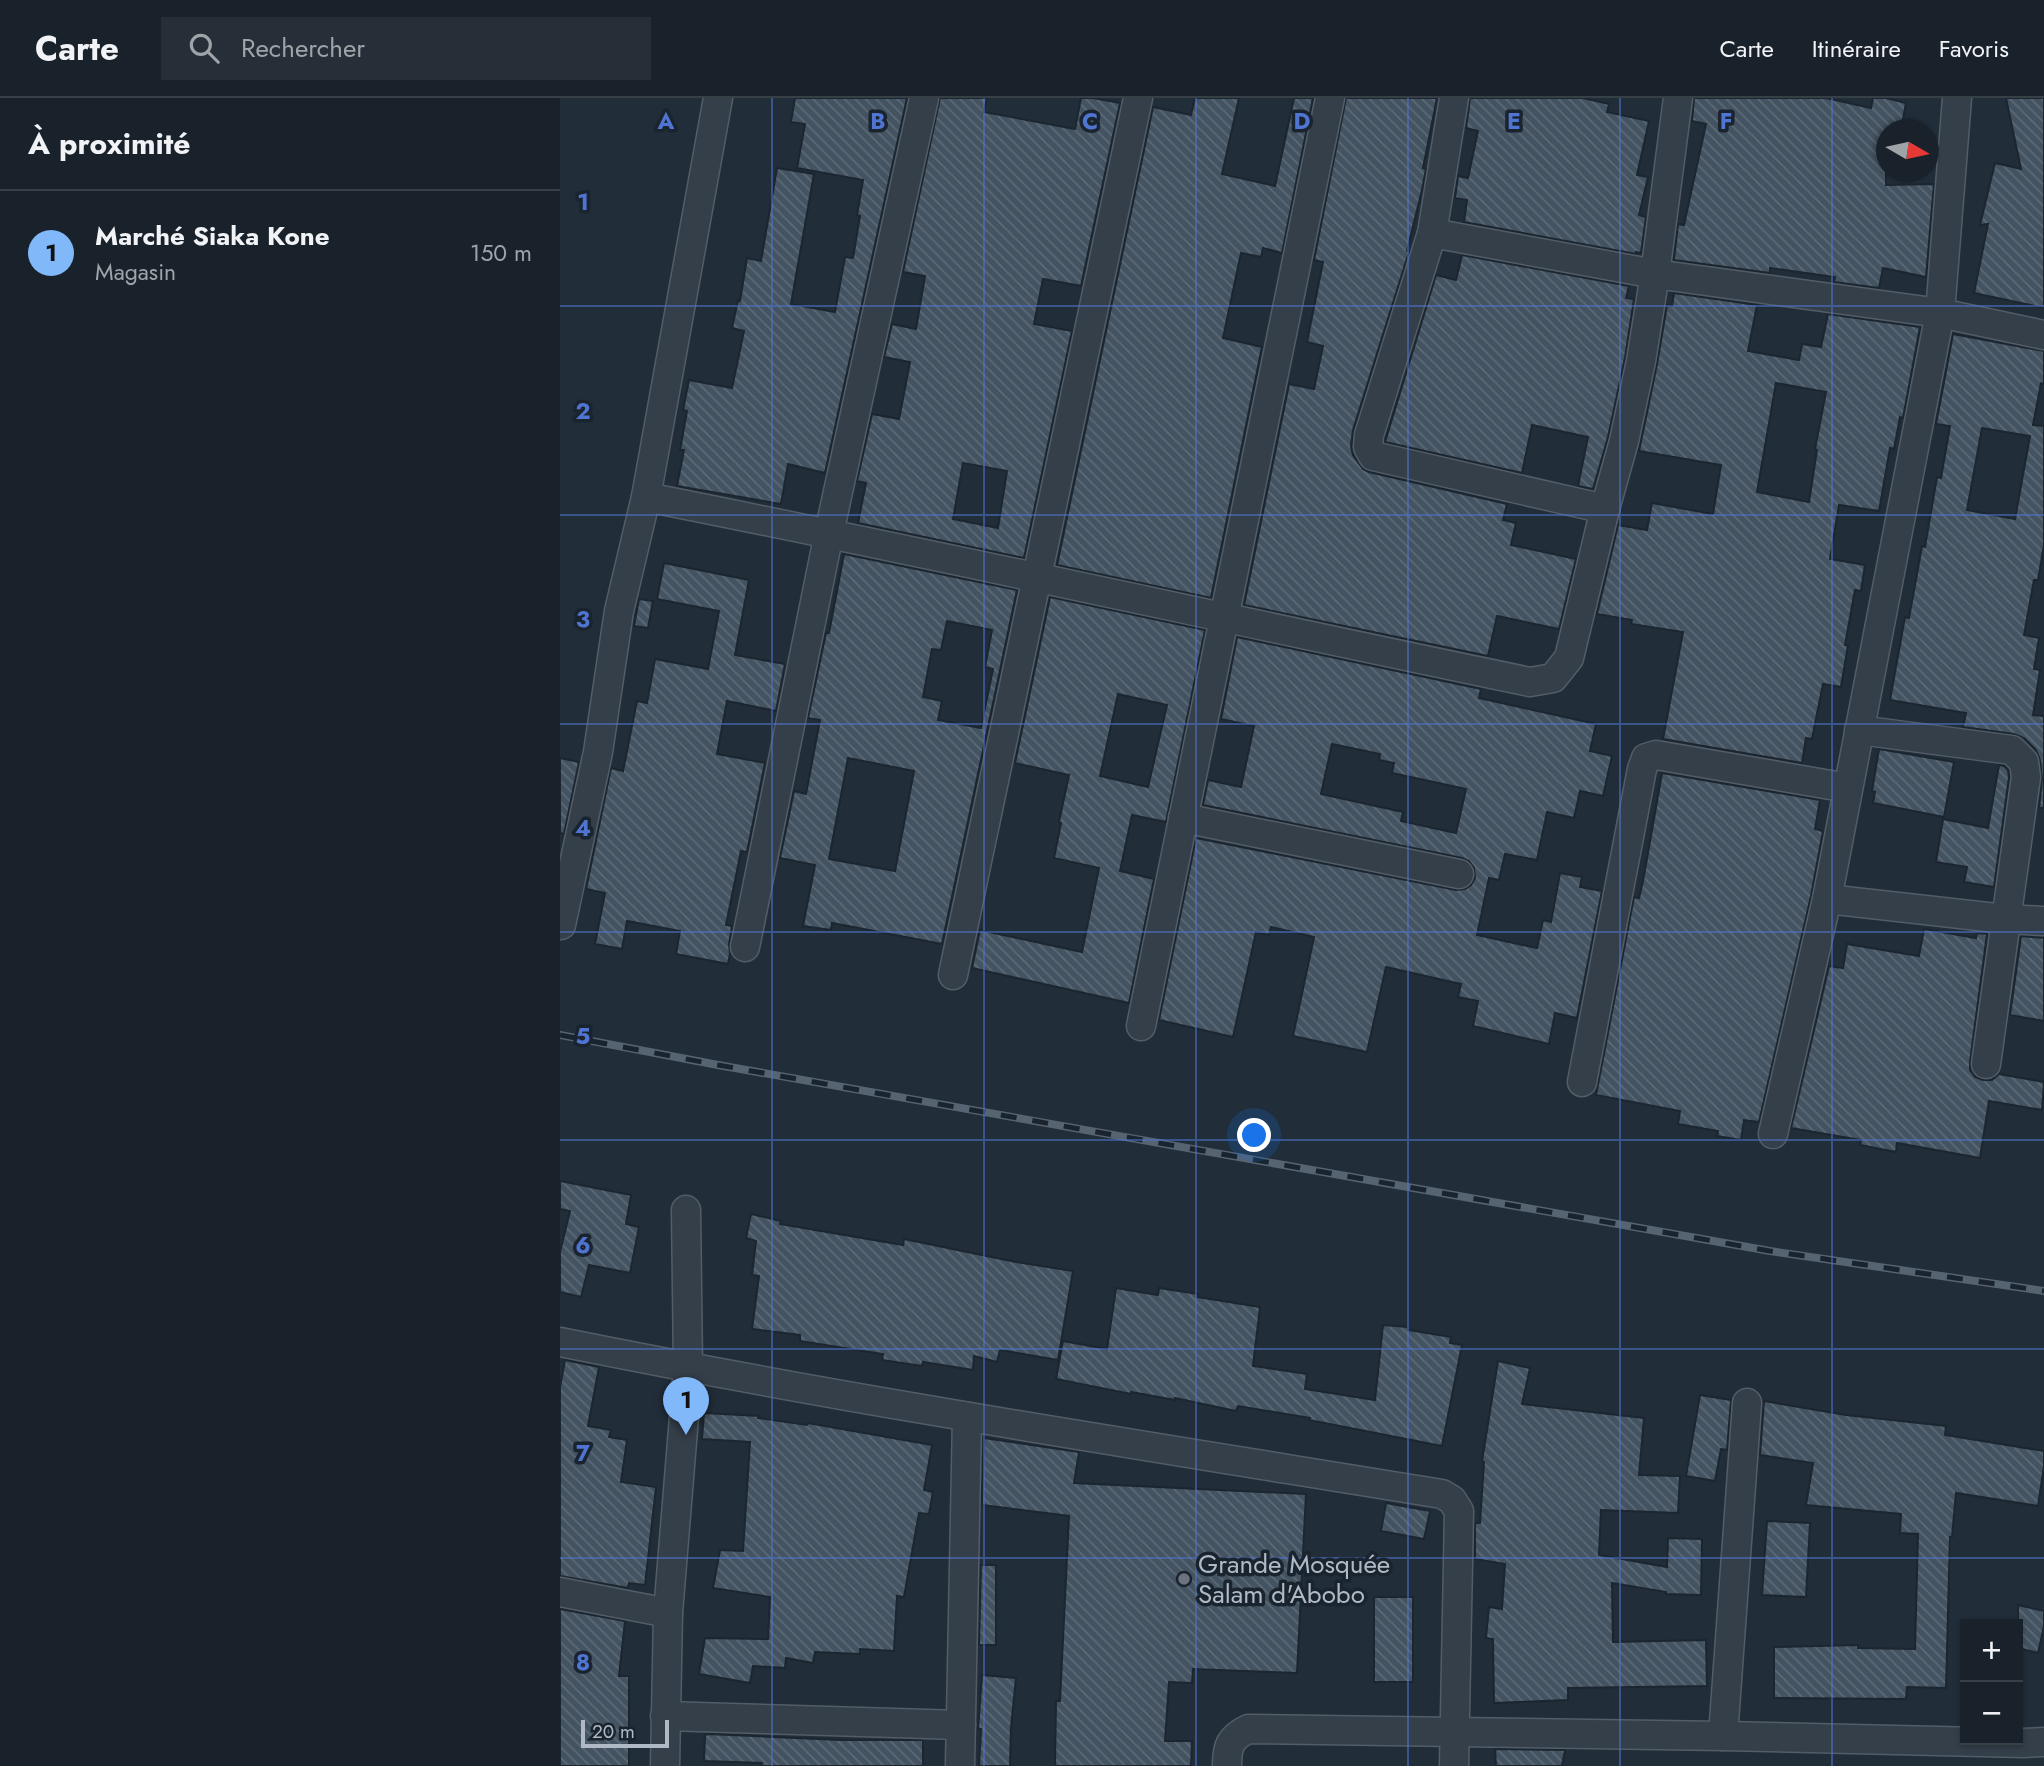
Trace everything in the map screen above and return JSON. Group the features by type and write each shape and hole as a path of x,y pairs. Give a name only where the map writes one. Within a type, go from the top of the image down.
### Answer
{"street":[{"path":"561,925 598,752 619,611 646,498 718,98"},
{"path":"745,947 829,533 924,98"},
{"path":"953,975 1138,98"},
{"path":"1141,1026 1330,98"},
{"path":"1454,98 1432,233 1369,435 1368,447 1373,456 1605,509"},
{"path":"646,498 1037,576 1530,682 1553,678 1569,658 1633,401 1655,274 1678,98"},
{"path":"1773,1134 1827,899 1940,313 1957,98"},
{"path":"1432,233 1655,274 1940,313 2044,335"},
{"path":"1859,730 2012,750 2024,762 2026,777 1986,1064"},
{"path":"1582,1082 1646,758 1656,755 1848,788"},
{"path":"1183,818 1459,874"},
{"path":"1827,899 2044,921"},
{"path":"665,1766 668,1613 688,1368 686,1210"},
{"path":"560,1342 688,1368 967,1417 1441,1494 1452,1500 1459,1511 1454,1766"},
{"path":"1723,1736 1747,1403"},
{"path":"960,1766 967,1417"},
{"path":"560,1592 668,1613"},
{"path":"665,1716 961,1725"},
{"path":"1227,1766 1227,1749 1237,1735 1248,1729 1723,1736 2030,1750"}],"building":[{"path":"795,98 907,98 825,473 788,464 781,504 677,486 684,450 680,450 687,411 683,410 689,380 732,388 744,331 732,328 738,300 740,301 747,258 761,261 777,168 814,174 791,304 835,312 845,257 853,258 863,180 797,168 805,124 791,122"},
{"path":"940,98 987,98 984,112 1075,129 1081,98 1120,103 1081,286 1043,279 1034,324 1072,331 1024,558 858,523 866,483 857,481 872,414 899,419 910,362 884,357 892,324 916,329 925,276 903,272","holes":["963,463 1007,471 998,528 953,519"]},
{"path":"1195,98 1239,98 1222,174 1275,186 1294,98 1313,98 1282,253 1263,248 1261,257 1241,253 1223,338 1262,347 1211,598 1057,565 1153,107 1191,115"},
{"path":"1346,98 1437,98 1423,168 1426,169 1422,190 1407,251 1409,252 1353,430 1353,455 1363,469 1369,472 1507,504 1503,520 1516,523 1511,545 1576,559 1559,629 1497,616 1488,656 1244,605 1289,384 1314,389 1323,346 1307,342 1323,262 1314,260"},
{"path":"1470,98 1583,98 1609,104 1607,112 1649,121 1637,175 1648,177 1639,215 1646,217 1641,253 1464,222 1467,200 1455,198 1458,176 1468,178 1478,131 1466,128"},
{"path":"1694,98 1826,98 1871,108 1873,98 1906,103 1903,119 1876,119 1876,182 1886,182 1886,185 1934,184 1926,277 1883,268 1879,288 1834,282 1835,277 1770,268 1770,273 1674,260 1678,224 1684,225 1706,124 1692,121"},
{"path":"2006,98 2044,98 2044,308 1974,293 1988,224 1980,225 1995,163 2021,169"},
{"path":"1462,255 1629,286 1626,298 1634,299 1625,358 1608,437 1593,489 1578,486 1588,437 1532,425 1522,473 1385,442 1436,275 1456,280"},
{"path":"1674,293 1757,305 1748,351 1799,360 1802,344 1821,347 1828,314 1920,327 1903,418 1900,417 1894,449 1890,448 1879,511 1839,505 1830,559 1865,565 1861,591 1855,590 1841,687 1823,684 1812,739 1806,738 1802,763 1663,739 1683,632 1631,624 1632,620 1597,614 1618,525 1647,530 1652,503 1713,514 1721,465 1639,451 1667,305 1672,306","holes":["1776,383 1826,392 1815,449 1809,502 1757,492"]},
{"path":"1953,334 2044,351 2044,384 2041,383 2033,425 2044,426 2044,545 2038,580 2034,580 2024,635 2039,638 2034,669 2040,670 2033,715 2044,716 2044,808 2039,808 2042,779 2040,760 2036,750 2024,738 2014,734 1963,727 1966,713 1890,700 1905,617 1909,618 1922,546 1925,547 1937,477 1941,478 1950,426 1936,424","holes":["1982,428 2030,436 2015,519 1967,510"]},
{"path":"844,554 1017,590 942,944 832,923 831,930 803,926 815,865 780,858 794,791 806,794 820,720 808,718 826,633 829,633","holes":["947,621 992,630 985,667 993,669 981,728 938,720 942,701 923,697 932,649 941,650","848,758 914,771 895,871 829,859"]},
{"path":"664,563 749,580 735,655 785,664 776,711 727,701 717,754 765,763 747,852 741,851 726,925 732,926 728,964 676,954 680,931 627,921 622,949 595,944 605,893 586,889 611,768 623,771 637,701 647,703 655,659 708,669 719,611 657,599"},
{"path":"1050,597 1205,630 1166,822 1132,815 1120,871 1154,879 1129,1003 972,968 980,930 1082,952 1099,868 1054,858 1069,775 1015,763","holes":["1118,694 1167,705 1148,787 1100,776"]},
{"path":"639,599 653,601 648,628 634,626"},
{"path":"1237,637 1481,689 1479,698 1596,724 1590,751 1612,756 1603,796 1580,791 1574,818 1547,812 1537,860 1505,854 1499,880 1489,878 1477,935 1537,948 1543,920 1551,922 1560,873 1582,877 1580,887 1602,891 1577,1018 1555,1013 1549,1044 1473,1026 1478,1001 1458,997 1461,984 1386,967 1367,1052 1293,1036 1314,937 1271,927 1269,935 1256,932 1233,1037 1159,1020 1196,838 1456,890 1465,889 1475,878 1474,868 1469,861 1462,858 1203,805 1208,780 1241,787 1254,726 1221,719","holes":["1332,744 1380,754 1379,760 1394,763 1392,773 1466,789 1456,833 1401,821 1403,812 1321,794"]},
{"path":"1879,749 1954,762 1944,817 1873,803 1875,792 1872,791"},
{"path":"560,758 579,762 564,834 560,833"},
{"path":"1999,765 2008,770 2009,777 1994,887 1964,882 1967,867 1936,862 1943,819 1988,828"},
{"path":"1662,773 1820,800 1815,829 1823,831 1811,896 1759,1122 1744,1120 1741,1140 1717,1136 1718,1131 1678,1124 1680,1111 1596,1095 1634,897 1639,898 1643,881"},
{"path":"1924,929 1976,938 1977,933 1987,934 1970,1070 1975,1077 1983,1080 1992,1080 1999,1074 2044,1082 2042,1110 1989,1101 1980,1158 1897,1143 1896,1152 1860,1145 1861,1140 1791,1128 1829,966 1843,968 1847,944 1919,956"},
{"path":"2021,936 2044,938 2044,1021 2010,1015"},
{"path":"560,1181 631,1195 626,1224 639,1227 630,1273 589,1265 581,1297 560,1292 560,1252 570,1211 560,1209"},
{"path":"751,1214 781,1221 780,1224 903,1245 904,1239 1073,1271 1058,1360 1000,1350 997,1362 974,1356 973,1370 923,1362 922,1366 882,1360 883,1354 800,1341 800,1335 752,1329 759,1276 752,1275 756,1241 746,1238"},
{"path":"1116,1288 1158,1295 1159,1288 1260,1307 1253,1366 1307,1374 1305,1389 1375,1400 1383,1325 1408,1327 1408,1330 1451,1337 1450,1343 1462,1345 1442,1446 1309,1420 1310,1418 1238,1406 1236,1411 1175,1398 1131,1394 1056,1379 1063,1341 1107,1349"},
{"path":"565,1360 599,1367 588,1426 611,1430 609,1437 627,1440 621,1482 656,1487 645,1585 629,1583 628,1588 560,1576 560,1387"},
{"path":"1498,1361 1530,1368 1522,1404 1644,1418 1639,1475 1680,1476 1678,1513 1601,1510 1599,1555 1667,1567 1668,1538 1702,1539 1701,1595 1666,1594 1612,1583 1613,1642 1706,1640 1707,1686 1568,1688 1568,1700 1494,1703 1493,1639 1486,1638 1489,1607 1502,1609 1505,1564 1475,1559 1475,1523 1480,1523 1482,1461"},
{"path":"1700,1395 1731,1400 1727,1450 1721,1449 1715,1481 1686,1476"},
{"path":"1764,1401 1846,1415 1946,1426 1945,1435 2044,1451 2038,1506 1956,1493 1950,1537 1946,1688 1907,1687 1906,1699 1774,1698 1774,1647 1858,1645 1858,1648 1915,1649 1918,1534 1900,1533 1901,1514 1806,1505 1813,1463 1760,1455"},
{"path":"704,1413 759,1416 758,1418 808,1423 932,1445 924,1490 933,1492 929,1514 919,1513 904,1597 897,1596 894,1651 860,1649 860,1654 815,1652 813,1663 786,1658 785,1668 753,1666 750,1683 699,1674 705,1638 768,1639 770,1597 713,1588 720,1550 743,1551 750,1442 702,1439"},
{"name":"Grande Mosquée Salam d'Abobo","path":"984,1438 1079,1452 1074,1483 1306,1494 1297,1673 1193,1669 1192,1683 1169,1682 1165,1741 1192,1741 1191,1766 1055,1766 1056,1701 1060,1701 1069,1516 982,1505"},
{"path":"1386,1503 1430,1511 1424,1539 1381,1531"},
{"path":"1767,1521 1810,1523 1806,1597 1762,1595"},
{"path":"981,1565 996,1565 996,1645 979,1645"},
{"path":"1374,1597 1413,1597 1413,1682 1374,1682"},
{"path":"2018,1605 2044,1611 2044,1626 2038,1653 2023,1649 2023,1619 2018,1619"},
{"path":"560,1609 625,1621 619,1676 629,1676 629,1766 560,1766"},
{"path":"982,1675 1016,1678 1010,1766 979,1766 981,1729 978,1729"},
{"path":"705,1735 840,1740 923,1740 923,1766 761,1766 762,1763 704,1761"},
{"path":"1495,1749 1565,1750 1562,1766 1496,1766"}],"railway":[{"path":"560,1035 1770,1251 2044,1291"}],"place":[{"name":"Marché Siaka Kone","path":"686,1435"},
{"name":"Grande Mosquée Salam d'Abobo","path":"1184,1579"}]}
